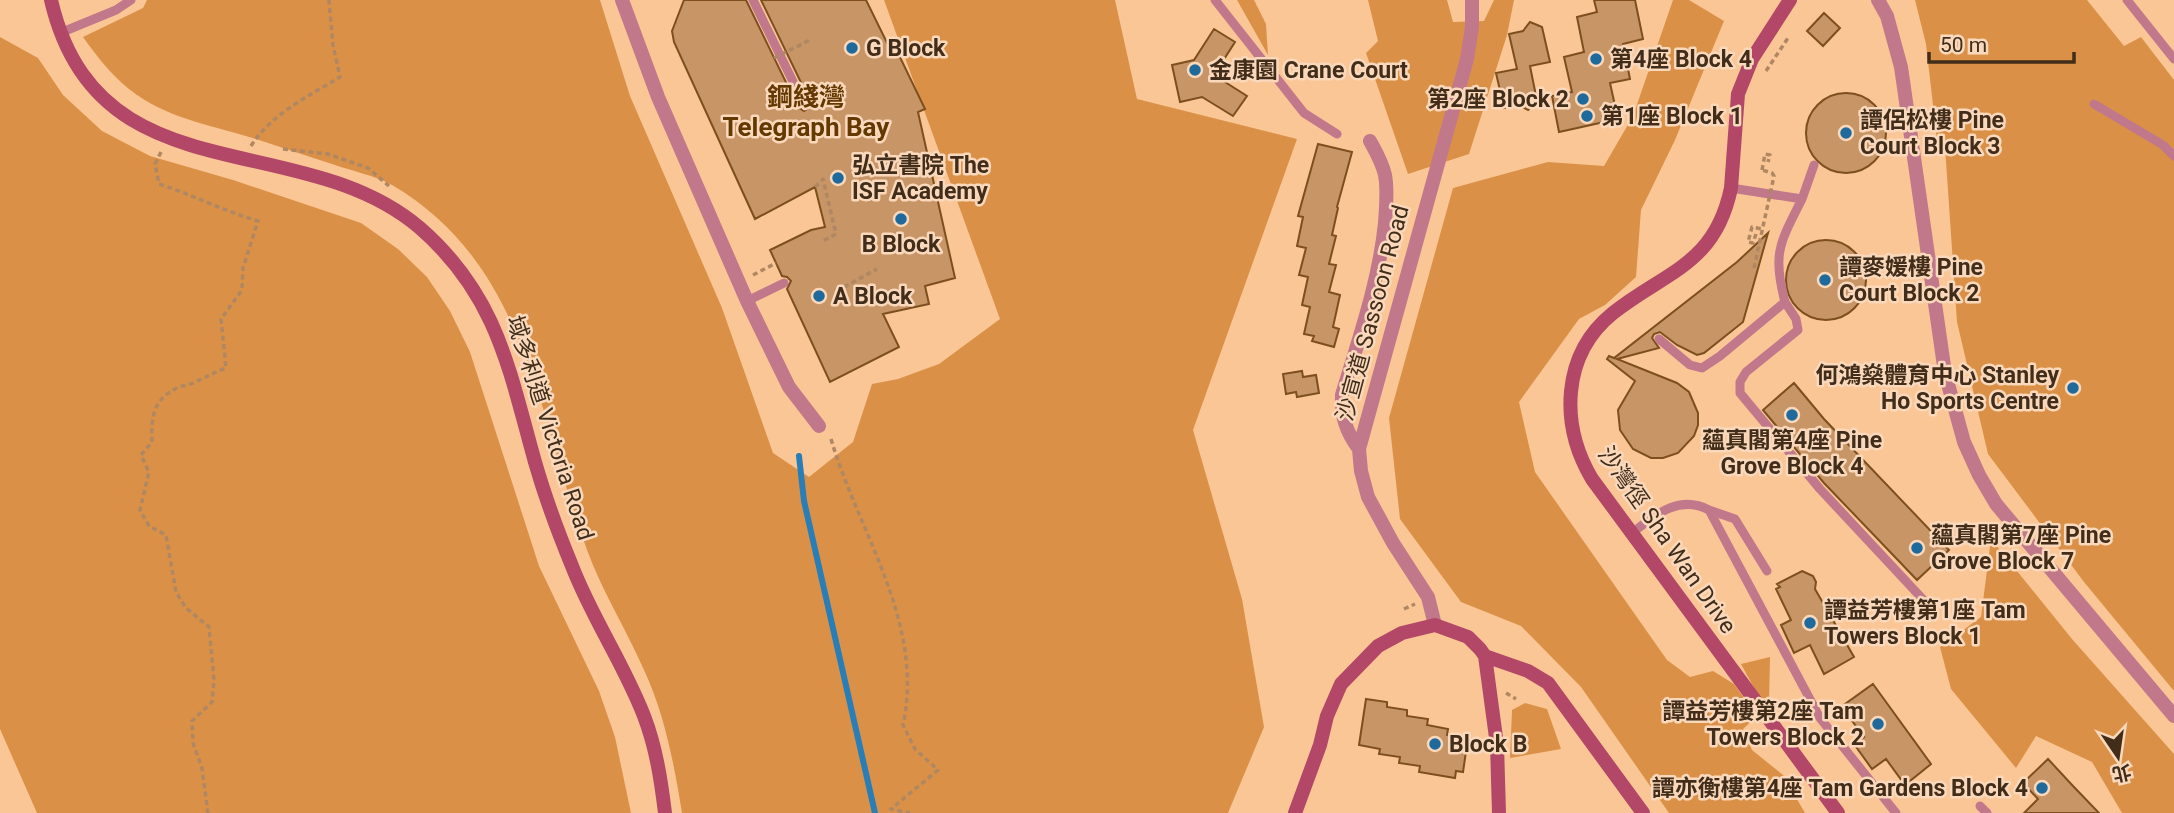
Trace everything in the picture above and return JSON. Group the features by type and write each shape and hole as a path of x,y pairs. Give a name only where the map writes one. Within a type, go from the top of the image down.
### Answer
{"main road":[{"name":"域多利道 Victoria Road","path":"51,0 67,51 88,80 120,112 138,124 209,152 307,173 351,188 402,215 453,261 483,304 500,340 542,484 562,541 584,595 645,718 656,759 665,813"},
{"name":"沙灣徑 Sha Wan Drive","path":"1790,0 1752,59 1738,94 1731,188 1723,216 1708,242 1684,267 1611,314 1580,356 1574,373 1569,408 1580,460 1838,813"},
{"path":"1295,813 1320,745 1327,716 1341,684 1378,646 1402,633 1435,625 1468,637 1485,656 1497,736 1499,813"},
{"path":"1485,656 1528,671 1548,683 1643,813"}],"street":[{"path":"622,0 658,97 747,301 789,387 819,426"},
{"path":"1878,0 1887,16 1902,66 1945,373 1964,442 1996,504 2174,716"},
{"name":"沙宣道 Sassoon Road","path":"1435,625 1429,597 1393,543 1368,497 1359,449 1467,59 1476,2"},
{"path":"1359,449 1346,429 1341,407 1342,395 1374,287 1384,230 1387,201 1385,176 1382,163 1370,141"}],"lane":[{"path":"60,33 102,16 131,0"},
{"path":"753,0 804,104"},
{"path":"1214,0 1304,113 1337,134"},
{"path":"2127,0 2174,59"},
{"path":"2094,104 2163,145 2174,156"},
{"path":"1814,165 1802,200 1783,237 1777,264 1785,302 1796,319 1798,330 1746,372 1740,382 1740,393 1820,489 1931,608"},
{"path":"1731,188 1802,200"},
{"path":"747,301 784,283"},
{"path":"1659,339 1690,365 1702,368 1785,302"},
{"path":"1632,533 1671,507 1696,503 1734,519 1767,571"},
{"path":"1709,510 1820,718 1896,813"}],"path":[{"path":"264,147 251,146 261,129 306,97 341,77 333,45 331,0"},
{"path":"1761,80 1788,38"},
{"path":"774,58 810,40"},
{"path":"162,149 155,164 159,184 258,221 243,268 242,290 221,319 226,368 207,374 194,383 180,386 162,398 151,416 152,442 141,455 149,472 140,510 149,526 166,534 176,592 186,608 209,627 214,680 212,702 191,721 193,743 202,768 208,813"},
{"path":"277,149 328,154 368,168 397,193"},
{"path":"1754,268 1774,176 1762,170 1765,154 1770,155 1768,162"},
{"path":"815,187 823,179 836,234 823,241"},
{"path":"1756,234 1753,243 1748,242 1752,226 1762,229"},
{"path":"747,278 776,263"},
{"path":"844,287 877,269"},
{"path":"831,439 839,467 878,556 898,612 907,667 907,704 902,725 915,749 937,770 891,809 910,813"}],"shaded area":[{"path":"147,0 600,0 630,96 722,308 773,453 809,477 853,442 872,384 898,379 939,364 1000,319 884,0 1115,0 1137,99 1297,139 1193,430 1242,599 1264,727 1228,813 682,813 658,704 587,550 522,347 500,300 473,257 437,218 392,185 165,111 121,83 83,37 143,8"},
{"path":"1237,0 1254,0 1266,24 1268,55"},
{"path":"1368,0 1447,0 1453,22 1484,21 1494,0 1514,0 1507,35 1469,154 1408,174 1366,53 1378,41"},
{"path":"1673,0 1689,0 1724,21 1675,140 1641,210 1636,277 1605,305 1579,319 1519,402 1535,472 1667,660 1690,677 1713,671 1734,684 1757,716 1743,729 1752,750 1783,775 1805,813 1669,813 1581,687 1521,626 1461,602 1400,519 1389,418 1453,188 1548,162 1604,166 1633,116"},
{"name":"何鴻燊體育中心 Stanley Ho Sports Centre","path":"1915,0 2087,0 2124,46 2141,37 2174,80 2174,691 2084,582 1988,454 1957,322 1945,147 1938,149 1926,44"},
{"path":"0,37 38,58 63,95 102,131 150,156 233,180 361,223 398,249 427,277 450,311 470,352 539,566 599,691 615,737 631,813 37,813 0,729"},
{"path":"1991,539 2072,639 2174,754 2174,813 2122,813 2092,762 2036,736 2016,768 1951,689 1940,647 1981,617"},
{"path":"1770,657 1769,705 1765,708 1741,664"},
{"path":"1525,703 1547,709 1561,749 1510,758 1512,710"}],"building":[{"name":"弘立書院 The ISF Academy","path":"684,0 746,0 798,107 804,111 810,107 810,101 761,0 866,0 893,55 898,53 925,109 918,112 955,278 925,286 929,304 883,314 899,347 830,382 787,289 791,281 782,276 770,250 811,230 825,227 815,187 755,219 674,42 672,31"},
{"path":"1594,0 1635,0 1643,39 1623,44 1630,79 1610,83 1618,119 1559,132 1552,96 1572,92 1564,57 1584,52 1577,17 1597,12"},
{"path":"1824,13 1840,28 1823,46 1807,31"},
{"path":"1530,22 1542,27 1550,62 1530,66 1537,101 1528,110 1518,105 1504,108 1496,73 1517,69 1509,34 1523,31"},
{"name":"金康園 Crane Court","path":"1214,29 1235,42 1214,75 1247,96 1233,116 1202,97 1180,102 1172,65 1194,60"},
{"name":"譚侶松樓 Pine Court Block 3","path":"1846,93 1861,96 1874,105 1883,118 1886,133 1883,148 1874,161 1861,170 1846,173 1831,170 1818,161 1809,148 1806,133 1809,118 1818,105 1831,96"},
{"path":"1318,144 1352,152 1337,207 1332,235 1336,236 1329,264 1336,265 1329,292 1340,295 1333,327 1339,329 1334,347 1312,341 1314,336 1304,334 1310,307 1302,305 1308,277 1299,275 1306,248 1297,246 1303,217 1298,216"},
{"path":"1768,233 1743,322 1704,353 1697,355 1660,332 1652,338 1659,348 1617,359 1677,383 1689,392 1698,413 1694,436 1678,453 1663,458 1651,458 1633,449 1620,430 1618,410 1635,381 1607,359 1609,356 1614,358 1737,262"},
{"name":"譚麥媛樓 Pine Court Block 2","path":"1826,240 1841,243 1854,252 1863,265 1866,280 1863,295 1854,308 1841,317 1826,320 1811,317 1798,308 1789,295 1786,280 1789,265 1798,252 1811,243"},
{"path":"1302,371 1303,377 1316,375 1319,393 1297,397 1296,392 1286,394 1283,374"},
{"path":"1794,383 1824,419 1949,550 1917,580 1824,483 1763,410"},
{"name":"譚益芳樓第1座 Tam Towers Block 1","path":"1802,571 1813,576 1815,589 1854,657 1824,674 1810,645 1794,653 1781,625 1791,620 1776,589 1780,587 1777,584"},
{"name":"譚益芳樓第2座 Tam Towers Block 2","path":"1873,684 1931,764 1905,785 1886,759 1872,769 1854,744 1864,737 1844,710 1847,707 1845,704"},
{"path":"1366,699 1387,702 1387,707 1407,710 1407,716 1428,719 1427,725 1448,729 1447,735 1468,738 1463,772 1456,771 1455,778 1419,772 1420,766 1399,763 1400,757 1379,754 1380,749 1359,745"},
{"name":"譚亦衡樓第4座 Tam Gardens Block 4","path":"2048,759 2099,813 2024,813 2038,799 2023,783"}],"waterway":[{"path":"799,456 804,501 875,813"}],"place":[{"name":"G Block","path":"852,48"},
{"name":"第4座 Block 4","path":"1596,59"},
{"name":"金康園 Crane Court","path":"1195,70"},
{"name":"第2座 Block 2","path":"1583,99"},
{"name":"第1座 Block 1","path":"1587,116"},
{"name":"譚侶松樓 Pine Court Block 3","path":"1846,133"},
{"name":"弘立書院 The ISF Academy","path":"838,178"},
{"name":"B Block","path":"901,219"},
{"name":"譚麥媛樓 Pine Court Block 2","path":"1825,280"},
{"name":"A Block","path":"819,296"},
{"name":"何鴻燊體育中心 Stanley Ho Sports Centre","path":"2073,388"},
{"name":"蘊真閣第4座 Pine Grove Block 4","path":"1792,415"},
{"name":"蘊真閣第7座 Pine Grove Block 7","path":"1917,548"},
{"name":"譚益芳樓第1座 Tam Towers Block 1","path":"1810,623"},
{"name":"譚益芳樓第2座 Tam Towers Block 2","path":"1878,724"},
{"name":"Block B","path":"1435,744"},
{"name":"譚亦衡樓第4座 Tam Gardens Block 4","path":"2042,788"}],"district":[{"name":"鋼綫灣 Telegraph Bay","path":"806,112"}]}
